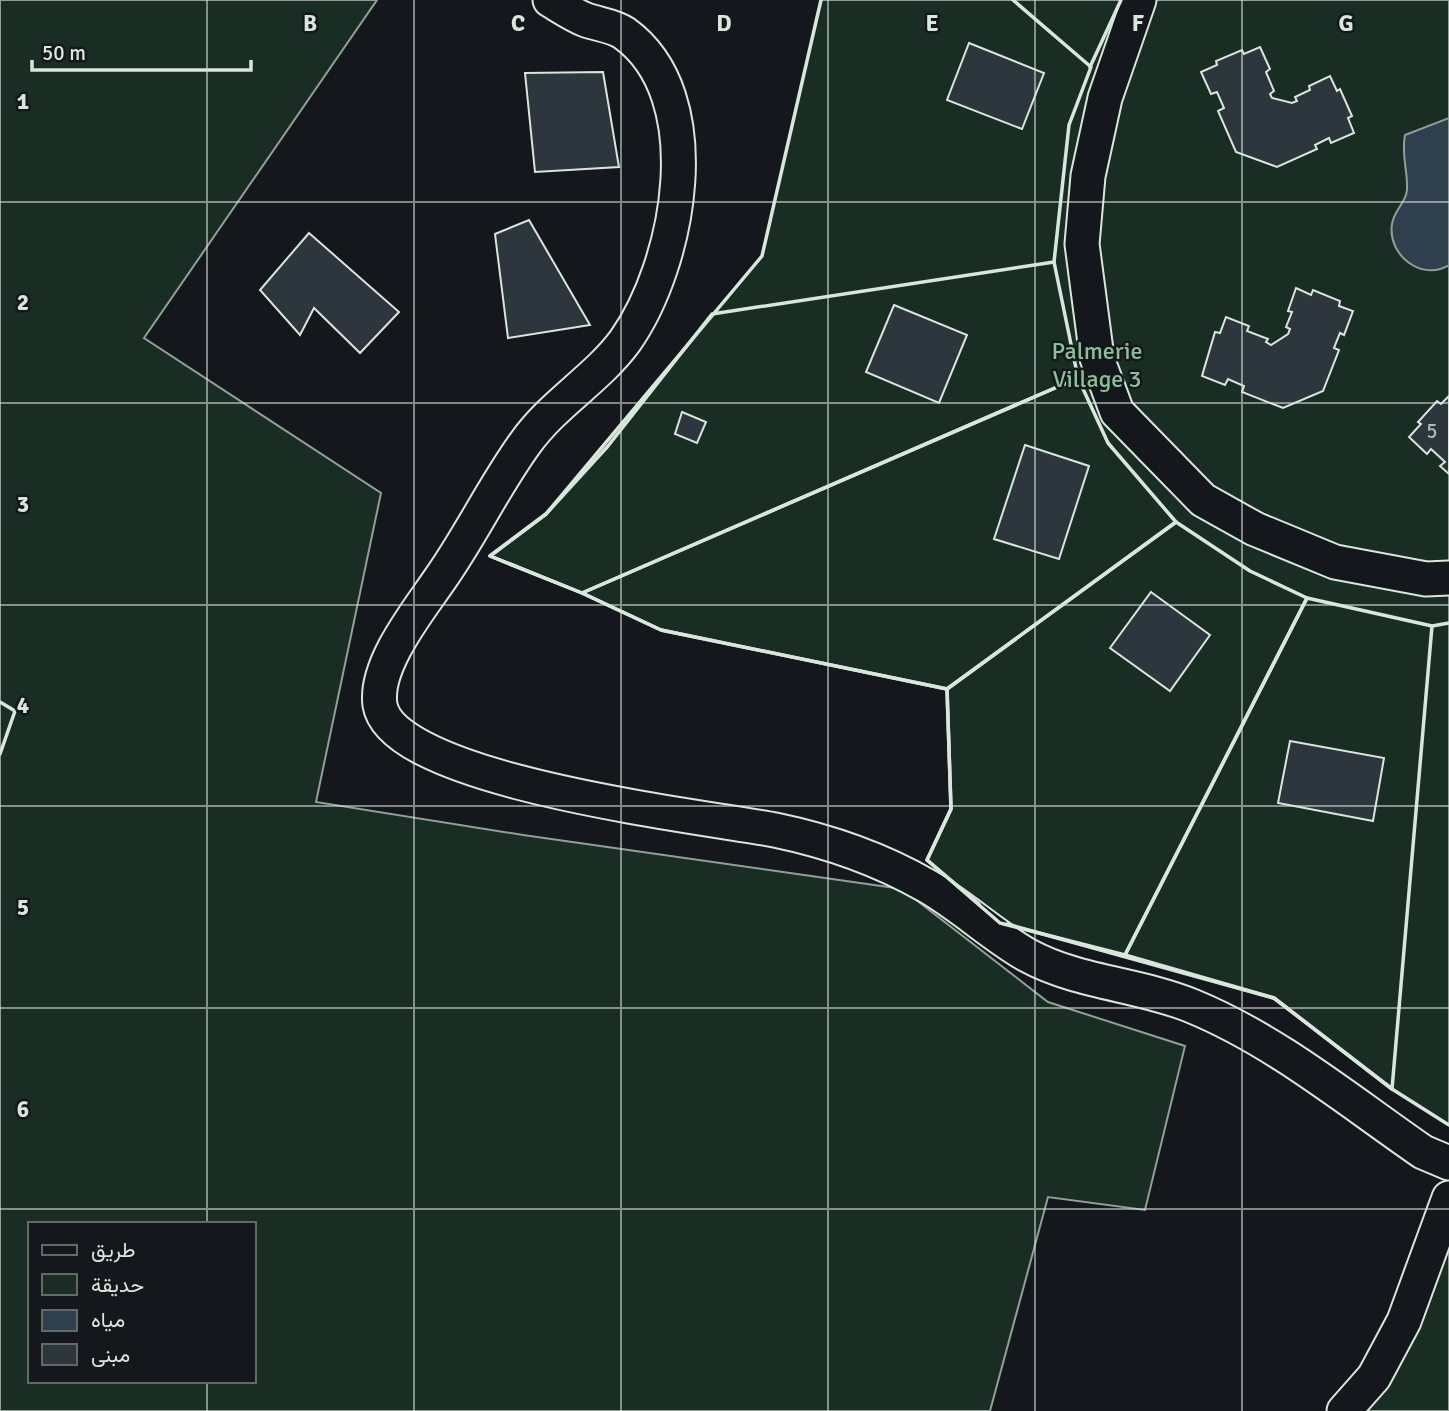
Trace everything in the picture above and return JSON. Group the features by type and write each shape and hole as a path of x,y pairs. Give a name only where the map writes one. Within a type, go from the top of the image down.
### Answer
{"street":[{"path":"550,0 578,17 622,31 656,68 675,118 679,171 672,237 652,293 625,341 595,374 558,404 530,436 502,476 452,563 406,628 385,669 380,704 387,722 412,744 464,766 587,800 779,831 861,855 931,888 980,925 1032,958 1084,976 1187,1004 1221,1019 1274,1051 1423,1153 1449,1163"},
{"path":"1139,0 1105,98 1087,176 1082,244 1097,358 1117,412 1203,500 1255,529 1335,562 1426,579 1449,578"},
{"path":"1344,1411 1374,1377 1404,1321 1449,1198"}],"green space":[{"path":"0,0 377,0 144,338 381,493 316,802 523,835 902,889 1048,1002 1185,1046 1145,1210 1048,1197 990,1411 0,1411"},
{"name":"Palmerie Village 3","path":"821,0 1449,0 1449,1125 1392,1089 1274,999 1000,923 927,860 951,809 947,689 661,630 582,593 490,556 546,514 762,256"},
{"path":"1449,1241 1449,1411 1363,1411"}],"water":[{"path":"1449,118 1449,265 1428,270 1418,268 1401,255 1395,246 1392,224 1407,190 1405,135"}],"building":[{"path":"969,43 1044,73 1022,129 947,100"},
{"path":"1260,47 1270,69 1266,72 1274,91 1270,94 1272,98 1292,103 1297,101 1295,97 1310,90 1309,86 1330,76 1337,91 1340,89 1352,116 1348,118 1354,133 1331,143 1329,138 1315,145 1317,149 1277,167 1236,152 1218,111 1224,108 1217,92 1211,94 1201,72 1217,65 1216,61 1242,50 1244,54"},
{"path":"603,72 619,167 535,172 525,73"},
{"path":"529,220 590,325 508,338 495,234"},
{"path":"309,233 399,312 360,353 314,308 300,335 260,290"},
{"path":"1296,288 1311,295 1313,290 1340,301 1339,306 1353,311 1344,335 1340,333 1334,348 1339,350 1323,391 1283,408 1242,392 1244,386 1228,379 1225,385 1202,376 1215,332 1220,333 1226,317 1249,326 1247,331 1268,339 1266,342 1271,345 1288,334 1290,329 1286,327 1292,312 1288,311"},
{"path":"894,305 967,335 939,403 866,372"},
{"path":"1449,396 1449,474 1440,466 1445,462 1431,449 1427,454 1409,437 1421,424 1418,422 1437,401 1441,404"},
{"path":"682,412 706,422 697,443 675,434"},
{"path":"1025,445 1089,466 1059,559 994,539"},
{"path":"1151,592 1210,635 1170,691 1110,648"},
{"path":"1290,741 1384,758 1373,821 1278,803"}],"wall":[{"path":"821,0 762,256 546,514 490,556 582,593 661,630 947,689 951,809 927,860 979,904"},
{"path":"1013,0 1091,67 1069,125 1054,262"},
{"path":"1090,67 1121,0"},
{"path":"1054,262 1078,378 582,593 490,556 546,514 608,446 712,314 1054,262"},
{"path":"1078,378 1108,443 1176,522 947,689 661,630 582,593 1078,378"},
{"path":"1176,522 1250,571 1307,598 1125,955 1000,923 927,860 951,809 947,689 1176,522"},
{"path":"1307,598 1432,626 1392,1089 1274,998 1125,955 1307,598"},
{"path":"1432,626 1449,623"},
{"path":"0,702 15,711 0,754"},
{"path":"1007,924 1274,998 1392,1089 1449,1125"}]}
